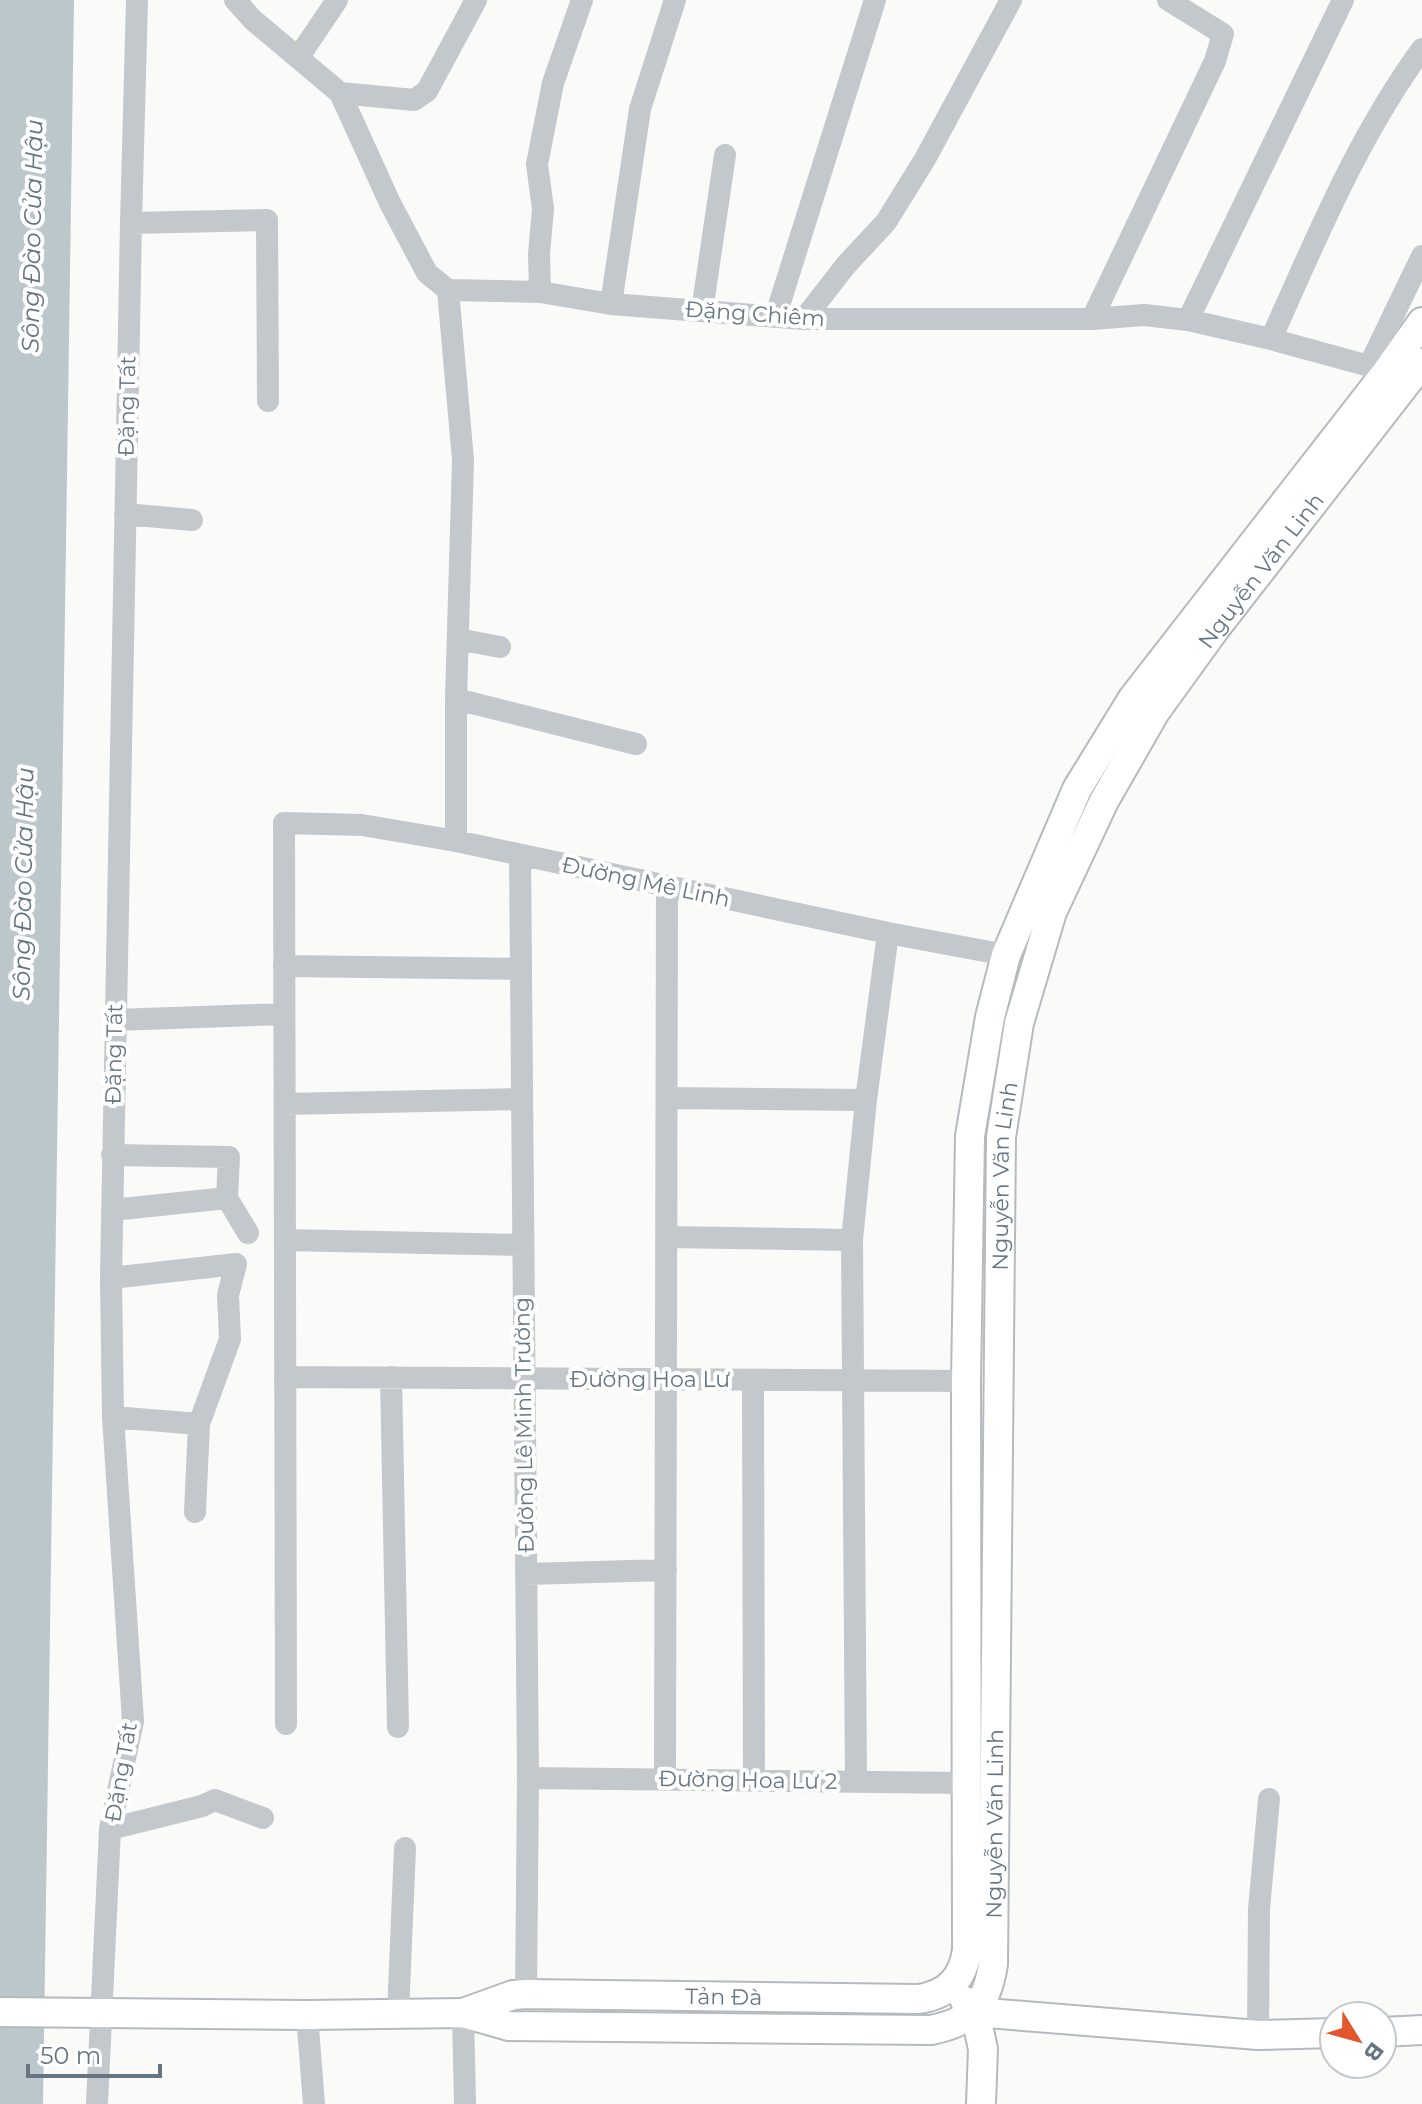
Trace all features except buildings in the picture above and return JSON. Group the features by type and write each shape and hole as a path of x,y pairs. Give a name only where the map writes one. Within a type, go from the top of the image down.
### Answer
{"main road":[{"name":"Nguyễn Văn Linh","path":"951,1986 965,1965 967,1950 966,1381 970,1136 990,1017 1006,955 1077,789 1133,698 1377,370 1422,322"},
{"name":"Nguyễn Văn Linh","path":"975,2012 990,1984 993,1964 1001,1137 1019,1023 1052,912 1104,801 1155,712 1215,629 1420,370"},
{"path":"1077,789 1104,801"},
{"path":"967,1308 998,1309"},
{"path":"951,1986 975,2012 983,2049 981,2104"},
{"name":"Tản Đà","path":"463,2013 513,1995 526,1994 918,1999 933,1997 951,1986"},
{"name":"Tản Đà","path":"0,2012 463,2013 509,2026 931,2030 950,2026 975,2012 1258,2035 1318,2033"},
{"path":"1398,2031 1422,2030"}],"street":[{"name":"Đặng Tất","path":"97,2104 110,1829 133,1721 113,1417 111,1278 137,0"},
{"path":"235,0 253,20 340,93 390,203 427,273 448,290 463,460 456,699 456,841"},
{"path":"298,58 337,0"},
{"path":"340,93 414,100 427,91 476,0"},
{"path":"540,292 543,209 537,164 553,83 582,0"},
{"path":"611,304 640,109 675,0"},
{"path":"776,315 875,0"},
{"path":"804,319 846,265 886,222 925,159 1011,0"},
{"path":"1092,319 1215,61 1223,34 1168,0"},
{"path":"1188,320 1343,0"},
{"path":"1271,339 1336,193 1368,131 1422,49"},
{"path":"702,311 725,155"},
{"path":"131,223 267,220 268,401"},
{"path":"1377,370 1422,256"},
{"name":"Đặng Chiêm","path":"448,290 540,292 611,304 804,319 1092,319 1144,315 1188,320 1271,339 1377,370 1420,370"},
{"path":"125,514 192,520"},
{"path":"458,639 500,647"},
{"path":"456,699 636,744"},
{"name":"Đường Mê Linh","path":"284,966 284,823 362,825 456,841 888,933 1006,955"},
{"name":"Đường Lê Minh Trường","path":"520,855 528,1778 526,1994"},
{"path":"665,1780 667,886"},
{"path":"856,1782 852,1240 866,1100 888,933"},
{"path":"286,1724 284,966 521,969"},
{"path":"115,1020 284,1014"},
{"path":"667,1098 866,1100"},
{"path":"285,1104 522,1099"},
{"path":"112,1155 229,1157 227,1198 248,1233"},
{"path":"112,1210 227,1198"},
{"path":"667,1237 852,1240"},
{"path":"285,1240 522,1245"},
{"path":"111,1278 236,1264 228,1295 230,1339 199,1424 195,1512"},
{"name":"Đường Hoa Lư","path":"285,1377 966,1381"},
{"path":"391,1377 398,1727"},
{"path":"753,1380 754,1781"},
{"path":"113,1417 199,1424"},
{"path":"526,1574 666,1570"},
{"name":"Đường Hoa Lư 2","path":"528,1778 967,1783"},
{"path":"1258,2035 1259,1909 1269,1799"},
{"path":"110,1829 215,1800 263,1818"},
{"path":"398,2014 405,1848"},
{"path":"463,2013 465,2104"},
{"path":"307,2015 314,2104"}],"water":[{"name":"Sông Đào Cửa Hậu","path":"0,0 74,0 43,2104 0,2104"}]}
